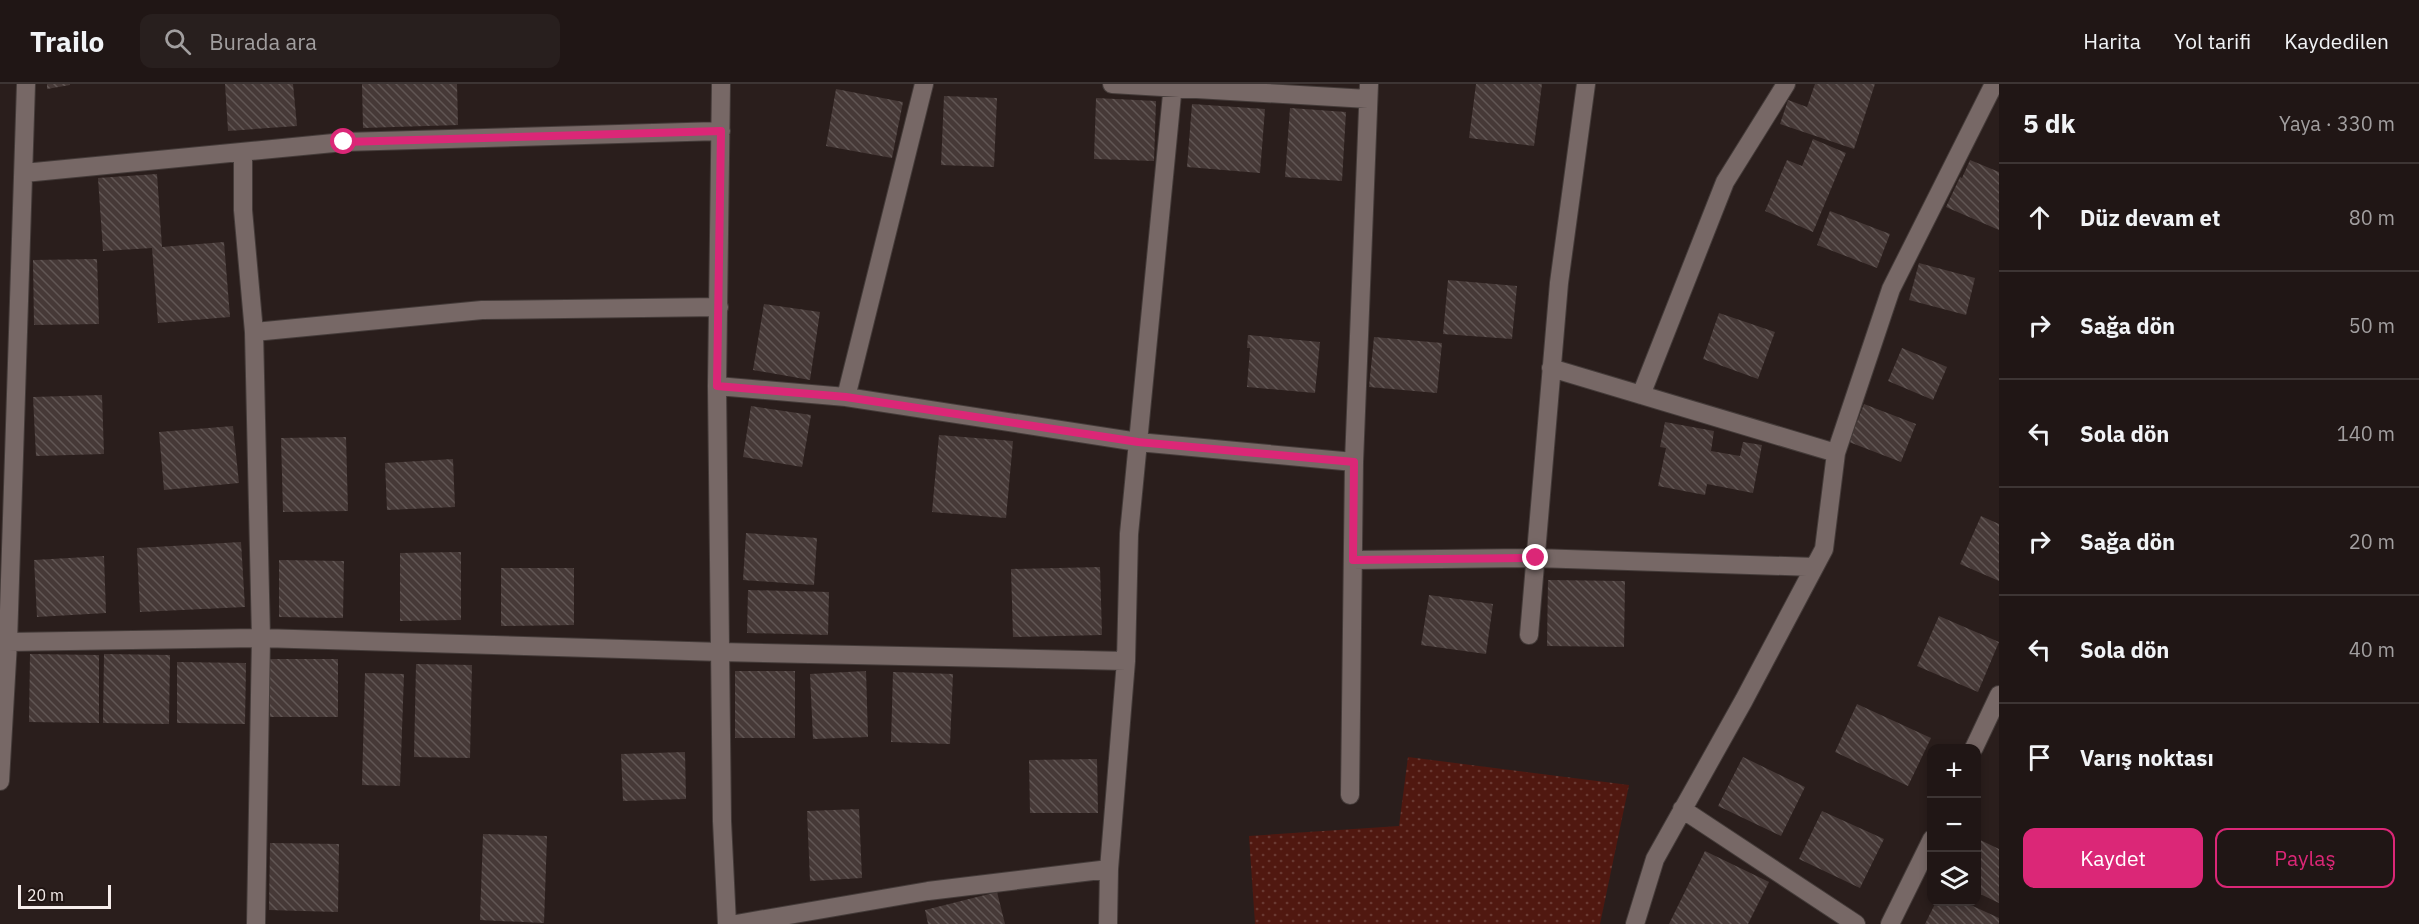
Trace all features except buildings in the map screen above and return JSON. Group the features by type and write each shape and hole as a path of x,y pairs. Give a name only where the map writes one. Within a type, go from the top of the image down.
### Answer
{"street":[{"path":"0,781 8,642 5,595 26,84"},
{"path":"721,84 717,386 722,652 722,821 727,924"},
{"path":"846,397 924,84"},
{"path":"1112,84 1369,92 1354,462 1350,795"},
{"path":"1529,635 1559,283 1586,84"},
{"path":"1641,395 1725,182 1786,84"},
{"path":"1635,924 1655,859 1824,549 1836,453 1891,290 1994,84"},
{"path":"1108,924 1109,869 1126,661 1129,534 1173,86"},
{"path":"24,173 243,154 344,142 721,131"},
{"path":"243,154 243,210 254,332 261,638 256,924"},
{"path":"254,332 482,310 718,307"},
{"path":"1551,368 1836,453"},
{"path":"717,386 846,397 1138,442 1354,462"},
{"path":"1353,560 1536,558 1814,567"},
{"path":"8,642 261,638 1126,661"},
{"path":"1976,744 1999,695"},
{"path":"1682,809 1856,924"},
{"path":"1890,924 1927,849"},
{"path":"736,924 928,891 1109,869"}],"shaded area":[{"path":"1408,757 1629,785 1600,924 1255,924 1249,836 1399,826"}],"route":[{"path":"344,142 721,131 717,386 846,397 1138,442 1354,462 1353,560 1536,558"}]}
